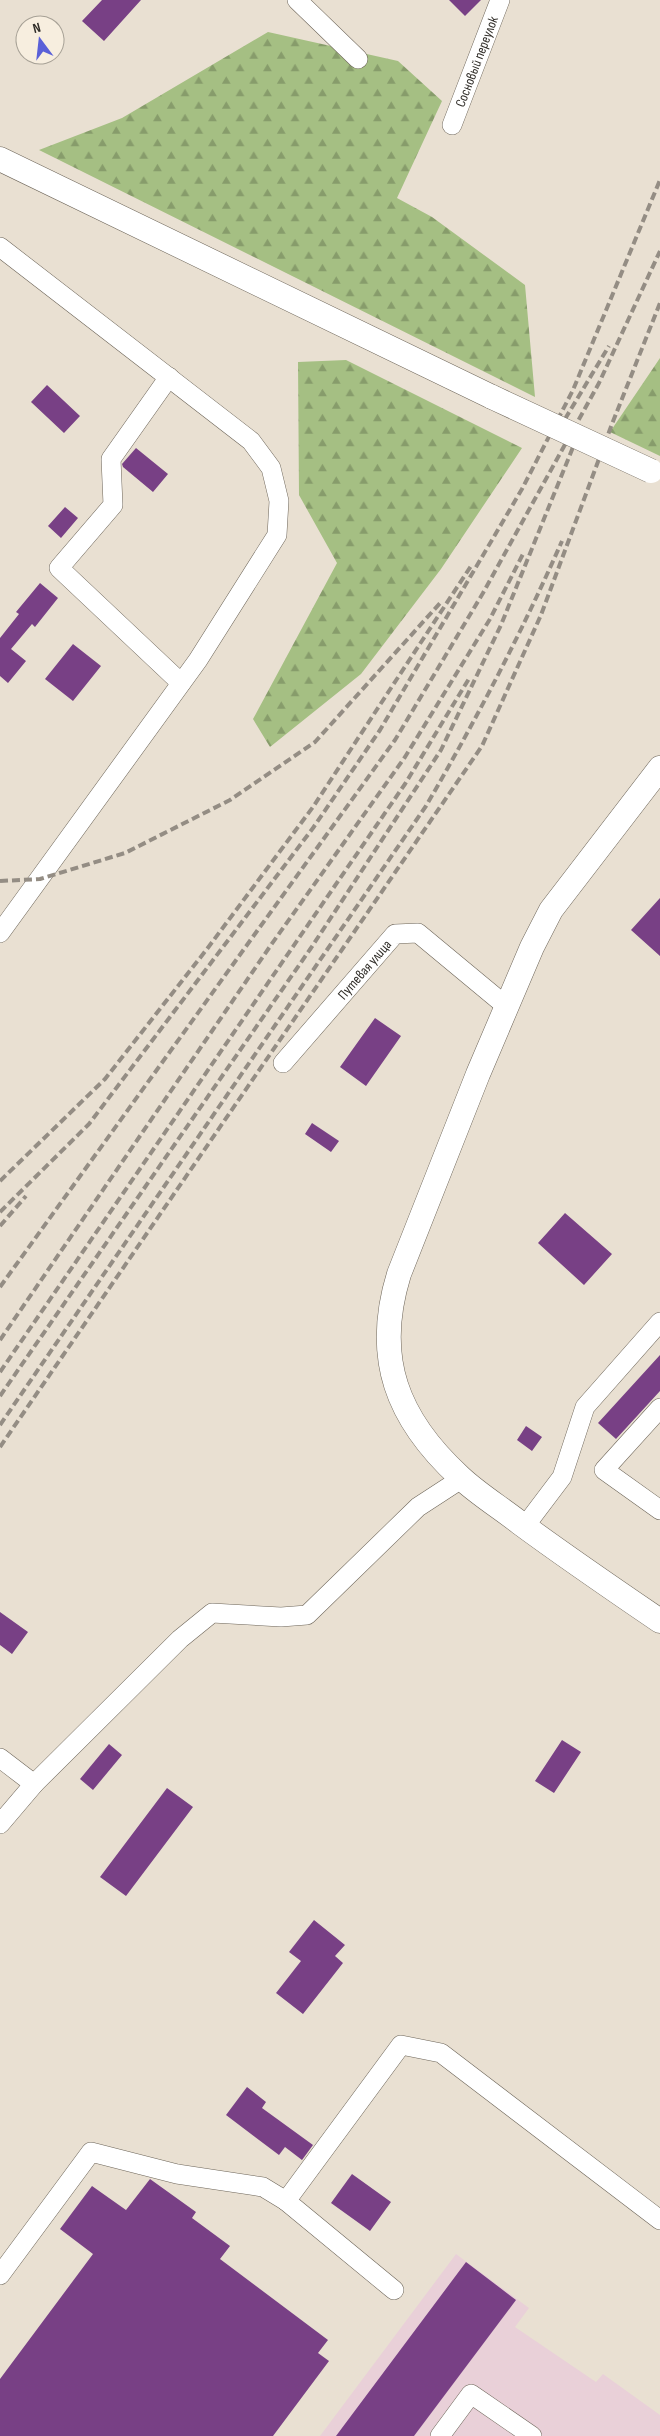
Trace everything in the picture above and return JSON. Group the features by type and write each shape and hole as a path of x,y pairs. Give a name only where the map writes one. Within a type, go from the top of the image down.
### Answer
{"main road":[{"path":"0,159 655,475"},
{"path":"660,768 551,910 506,1006 398,1274 390,1312 389,1355 395,1383 404,1409 429,1446 461,1478 582,1569 660,1621"}],"street":[{"path":"297,0 358,59"},
{"name":"Сосновый переулок","path":"452,125 500,0"},
{"path":"0,247 251,441 271,468 279,501 277,535 182,683 0,933"},
{"path":"169,377 111,459 113,505 59,568 182,683"},
{"name":"Путевая улица","path":"283,1064 395,934 418,933 506,1006"},
{"path":"525,1526 562,1476 585,1407 660,1322"},
{"path":"660,1408 604,1470 660,1510"},
{"path":"0,1824 34,1784 180,1640 212,1613 281,1617 306,1615 418,1507 461,1478"},
{"path":"0,1758 34,1784"},
{"path":"286,2201 401,2045 441,2053 660,2220"},
{"path":"0,2275 91,2152 177,2174 263,2187 286,2201 394,2290"},
{"path":"440,2436 471,2394 532,2436"}],"shaded area":[{"path":"456,2254 529,2308 515,2327 596,2382 603,2374 660,2415 660,2436 320,2436"}],"green space":[{"path":"268,32 398,61 442,101 397,198 432,217 525,285 535,397 39,150 122,118"},
{"path":"660,358 660,456 610,432"},
{"path":"346,360 522,448 441,569 361,674 270,747 253,719 337,563 299,495 298,362"}],"building":[{"path":"102,0 141,0 104,41 82,21"},
{"path":"449,0 481,0 465,16"},
{"path":"47,385 80,416 64,433 31,402"},
{"path":"136,448 168,474 153,492 123,467 122,464"},
{"path":"65,507 78,518 61,538 48,526"},
{"path":"40,583 58,598 35,627 32,624 11,649 26,661 8,683 0,676 0,638 19,614 16,612"},
{"path":"73,644 101,666 73,701 45,679"},
{"path":"660,898 660,956 631,930"},
{"path":"375,1018 401,1036 366,1086 340,1067"},
{"path":"312,1123 339,1141 331,1152 305,1134"},
{"path":"565,1213 612,1254 584,1285 538,1243"},
{"path":"660,1355 660,1391 616,1439 598,1423"},
{"path":"526,1426 542,1437 532,1451 517,1440"},
{"path":"0,1612 28,1632 12,1654 0,1645"},
{"path":"562,1740 581,1752 554,1793 535,1781"},
{"path":"109,1744 122,1755 93,1790 80,1779"},
{"path":"167,1788 193,1807 126,1896 100,1877"},
{"path":"314,1920 345,1945 335,1956 343,1963 303,2014 276,1993 301,1961 289,1952"},
{"path":"247,2087 266,2102 262,2108 313,2145 302,2160 285,2147 279,2155 226,2115"},
{"path":"352,2174 391,2202 370,2231 331,2203"},
{"path":"150,2179 196,2212 192,2218 230,2246 220,2259 328,2340 318,2353 329,2361 273,2436 0,2436 0,2379 93,2254 60,2229 92,2186 126,2210"},
{"path":"466,2262 516,2300 414,2436 336,2436"}],"railway":[{"path":"0,1212 89,1124 313,828 380,730 522,489 573,390 660,180"},
{"path":"0,1287 395,740 483,593 599,383 660,251"},
{"path":"0,1447 482,746 541,615 612,424 660,303"},
{"path":"565,419 609,346"},
{"path":"0,1396 311,948 441,750 501,625 580,430"},
{"path":"0,1425 426,806 498,675 562,541"},
{"path":"0,1340 271,945 405,757 490,619 523,554"},
{"path":"0,1181 105,1079 207,949 313,807 471,566"},
{"path":"0,881 40,879 125,853 230,800 315,742 441,602"},
{"path":"0,1372 405,784 470,677"},
{"path":"0,1226 26,1196"}]}
